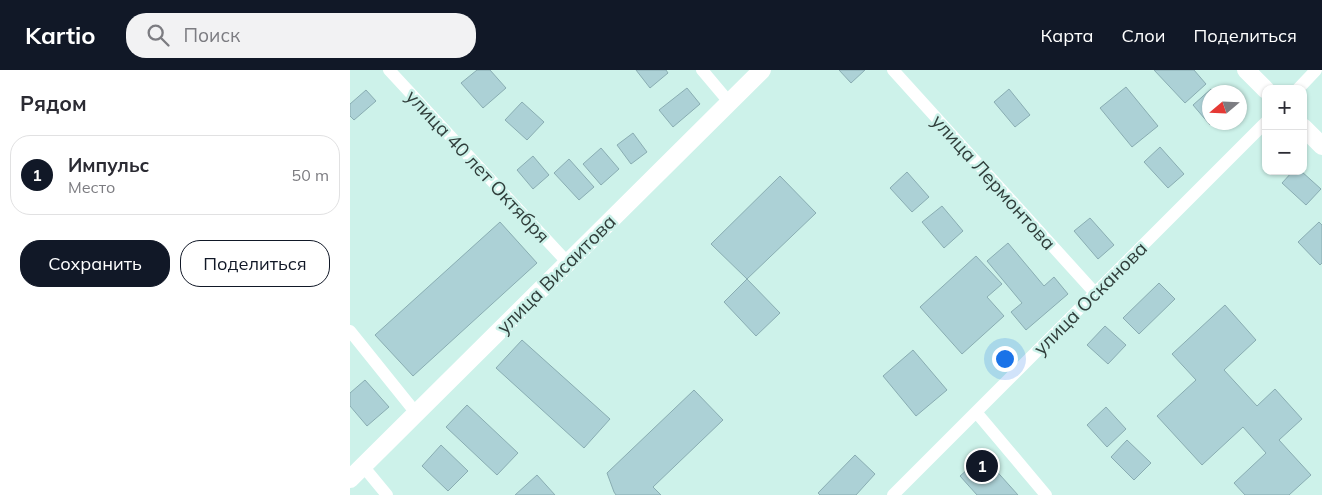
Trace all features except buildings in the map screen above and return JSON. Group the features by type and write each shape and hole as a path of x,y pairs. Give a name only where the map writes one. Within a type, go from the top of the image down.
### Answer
{"street":[{"name":"улица 40 лет Октября","path":"389,70 568,263"},
{"path":"702,70 729,102"},
{"name":"улица Висаитова","path":"350,479 762,70"},
{"name":"улица Лермонтова","path":"893,70 1095,293"},
{"path":"1246,70 1262,86"},
{"path":"1302,85 1316,70"},
{"name":"улица Осканова","path":"893,495 1262,126"},
{"path":"1306,130 1322,146"},
{"path":"350,331 416,414"},
{"path":"976,412 1046,495"},
{"path":"363,466 387,495"}],"place":[{"name":"Импульс","path":"982,466"}]}
